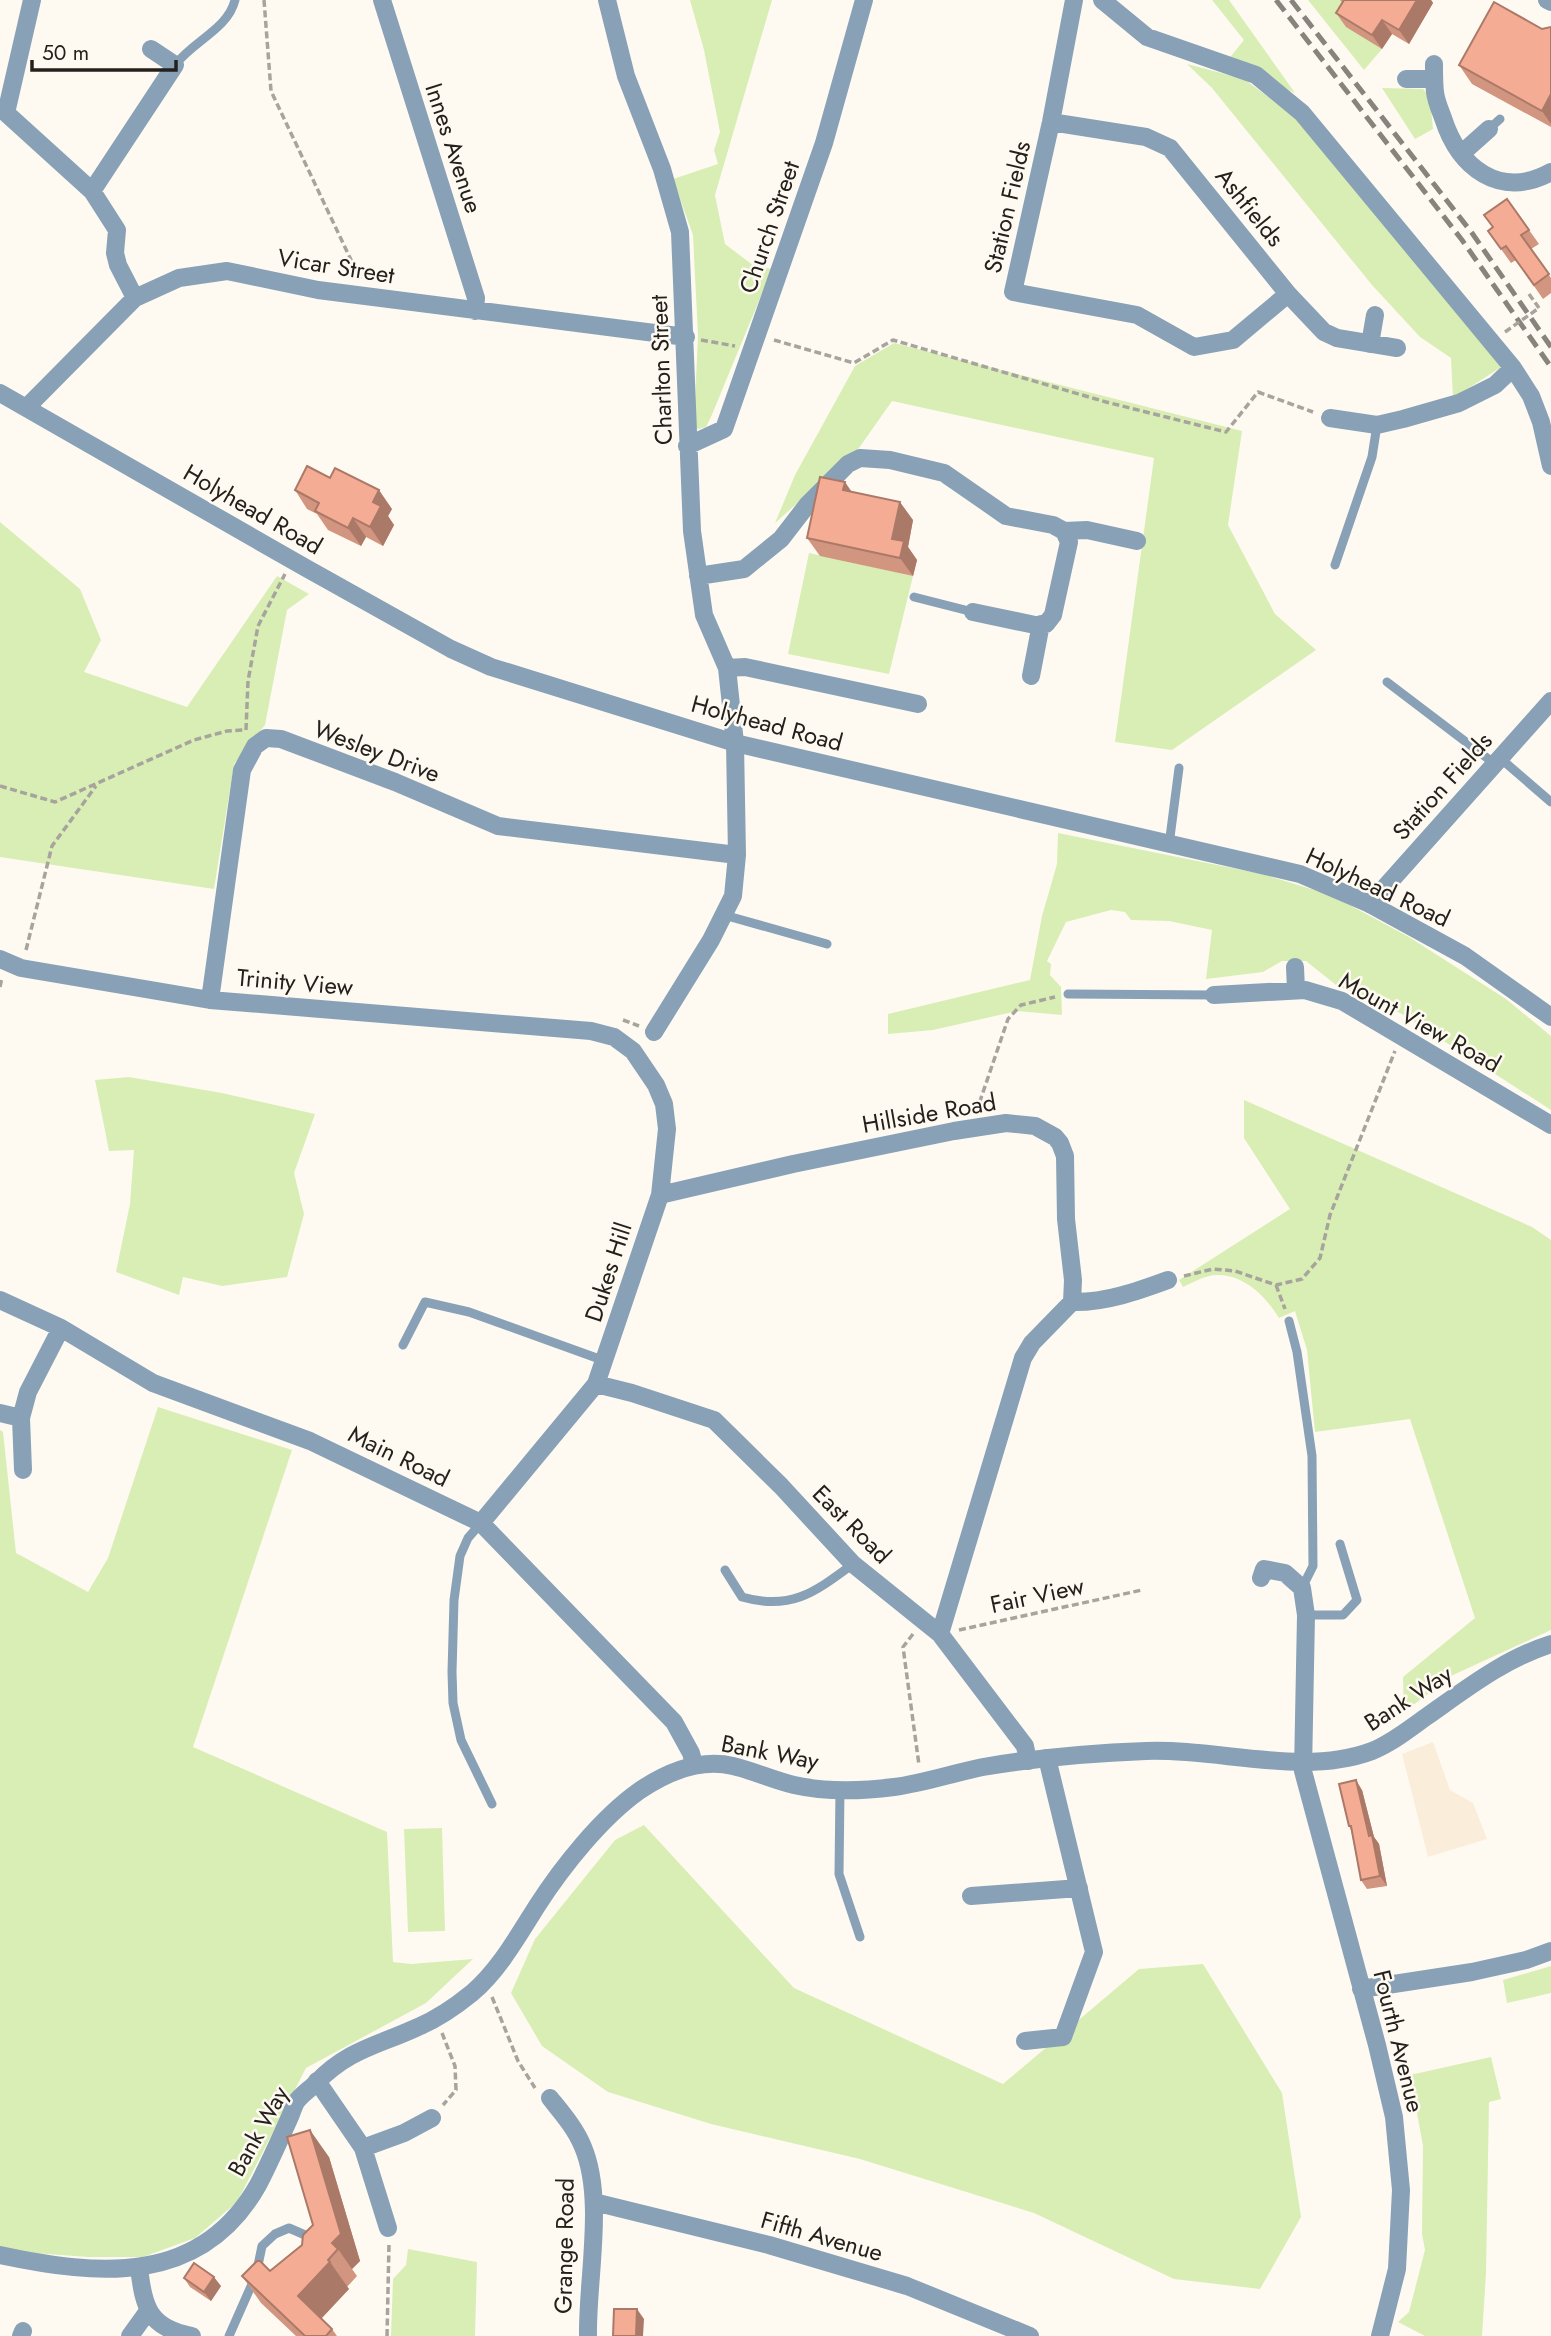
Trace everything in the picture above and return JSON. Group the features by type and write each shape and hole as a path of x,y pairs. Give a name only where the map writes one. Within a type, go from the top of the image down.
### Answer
{"street":[{"path":"32,0 3,111 92,191 117,230 115,253 118,265 135,298"},
{"name":"Innes Avenue","path":"382,0 476,298 475,311"},
{"name":"Charlton Street","path":"607,0 626,76 662,169 680,232 691,531 704,615 727,668 735,743"},
{"name":"Church Street","path":"687,446 724,429 824,143 864,0"},
{"name":"Station Fields","path":"1074,0 1051,122 1013,292 1137,315 1194,348 1233,340 1288,294"},
{"path":"1102,0 1147,37 1256,75 1302,113 1513,368 1531,396 1541,422 1551,466"},
{"path":"92,191 175,65 151,50"},
{"path":"1406,79 1434,72 1435,94 1447,131 1461,154 1481,174 1503,182 1523,184 1551,172"},
{"name":"Ashfields","path":"1051,122 1146,137 1170,148 1288,294 1324,332 1338,338 1397,348"},
{"path":"1461,154 1495,124"},
{"name":"Vicar Street","path":"27,407 135,298 179,278 227,271 369,298 685,337"},
{"path":"1370,344 1375,315"},
{"path":"1330,418 1377,425 1459,403 1495,385 1513,368"},
{"name":"Holyhead Road","path":"0,393 451,649 491,667 735,743 1300,874 1370,904 1465,956 1551,1017"},
{"path":"698,576 744,569 781,539 808,504 848,464 860,458 890,460 944,473 1006,516 1053,525 1064,531 1087,530 1138,541"},
{"path":"973,612 1046,624 1053,615 1069,542 1064,531"},
{"path":"1031,676 1041,624"},
{"path":"727,668 746,667 918,704"},
{"name":"Station Fields","path":"1370,904 1551,701"},
{"path":"210,1000 242,770 255,746 267,738"},
{"name":"Wesley Drive","path":"267,738 281,739 395,782 498,826 737,855"},
{"path":"654,1032 733,896 737,855 735,743"},
{"name":"Trinity View","path":"0,959 21,968 210,1000 590,1031"},
{"path":"1295,967 1296,990"},
{"name":"Mount View Road","path":"1214,995 1305,990 1342,1001 1551,1125"},
{"name":"Dukes Hill","path":"481,1523 596,1384 660,1195 667,1129 664,1104 656,1085 633,1051 614,1037 590,1031"},
{"name":"Hillside Road","path":"660,1195 954,1131 1024,1124 1045,1130 1060,1143 1066,1167 1066,1219 1073,1280 1072,1302"},
{"path":"940,1634 1023,1358 1032,1343 1072,1302 1110,1298 1168,1280"},
{"name":"Main Road","path":"0,1300 61,1328 153,1383 310,1441 481,1523 674,1722 694,1764"},
{"path":"23,1469 21,1418 28,1392 61,1328"},
{"name":"East Road","path":"596,1384 714,1420 853,1564 940,1634 1025,1746 1028,1760"},
{"path":"0,1413 21,1418"},
{"path":"1261,1578 1264,1569 1285,1573 1301,1588"},
{"name":"Fourth Avenue","path":"1301,1588 1306,1615 1303,1762 1394,2117 1401,2190 1397,2269 1380,2336"},
{"name":"Bank Way","path":"0,2255 35,2263 90,2269 139,2268 190,2253 224,2230 241,2211 258,2184 296,2102 328,2070 349,2054 434,2019 474,1991 508,1952 564,1867 591,1836 636,1793 664,1776 694,1764 730,1765 799,1787 839,1789 895,1787 1028,1760 1149,1750 1303,1762 1370,1752 1394,1740 1507,1661 1551,1644"},
{"path":"1026,2041 1063,2037 1094,1952 1047,1758"},
{"path":"971,1896 1079,1888"},
{"path":"1362,1989 1472,1972 1551,1951"},
{"path":"317,2081 363,2148 388,2228"},
{"name":"Grange Road","path":"550,2098 583,2146 590,2168 594,2203 588,2336"},
{"path":"363,2148 404,2133 432,2118"},
{"name":"Fifth Avenue","path":"594,2203 769,2245 907,2286 1030,2336"},
{"path":"139,2268 143,2298 148,2311 164,2328 192,2336"},
{"path":"130,2336 148,2311"}],"lane":[{"path":"175,65 184,53 219,27 233,12 235,0"},
{"path":"1335,565 1372,457 1377,425"},
{"path":"914,597 973,612"},
{"path":"1387,682 1551,802"},
{"path":"1169,845 1179,768"},
{"path":"724,915 827,944"},
{"path":"1068,993 1214,995"},
{"path":"403,1345 425,1302 469,1312 605,1361"},
{"path":"1289,1321 1297,1352 1312,1456 1313,1566 1301,1588"},
{"path":"481,1523 468,1538 460,1556 454,1600 452,1682 453,1703 461,1740 492,1804"},
{"path":"1306,1615 1343,1615 1357,1600 1340,1544"},
{"path":"725,1570 742,1597 760,1602 799,1600 853,1564"},
{"path":"839,1789 839,1874 860,1937"},
{"path":"229,2336 261,2277 262,2246 275,2234 289,2228 312,2238 314,2248"}],"path":[{"path":"264,0 271,91 369,298"},
{"path":"1505,332 1539,308 1530,294"},
{"path":"685,337 752,349 769,339 854,363 893,340 1106,402 1226,432 1258,392 1330,418"},
{"path":"246,730 248,681 258,626 292,560"},
{"path":"0,786 55,802 194,740 246,730 267,738"},
{"path":"21,968 52,846 97,785"},
{"path":"954,1131 980,1101 1008,1019 1021,1005 1068,993"},
{"path":"1168,1280 1213,1269 1235,1272 1276,1284 1302,1279 1320,1258 1330,1215 1363,1136 1400,1035"},
{"path":"1276,1284 1289,1321"},
{"name":"Fair View","path":"940,1634 1142,1590"},
{"path":"921,1781 903,1647 923,1620"},
{"path":"486,1978 518,2062 539,2095 550,2098"},
{"path":"432,2118 456,2090 454,2066 445,2039 434,2019"},
{"path":"387,2336 388,2228"}],"shaded area":[{"path":"1433,1742 1450,1790 1473,1803 1487,1839 1428,1857 1402,1754"}],"green space":[{"path":"690,0 772,0 715,195 725,244 754,266 772,269 711,417 706,427 698,429 694,425 698,335 693,235 673,179 718,164 714,150 720,132 704,50"},
{"path":"1212,0 1229,0 1295,93 1227,61 1244,40"},
{"path":"1308,0 1342,0 1356,10 1382,49 1364,70"},
{"path":"1187,64 1244,79 1298,119 1503,366 1453,398 1451,358 1420,337 1372,285 1212,88"},
{"path":"1382,88 1423,89 1430,97 1433,129 1415,139"},
{"path":"894,343 1242,431 1228,525 1275,614 1316,650 1172,750 1115,742 1154,458 892,401 859,448 775,523 795,475 855,366"},
{"path":"0,522 80,589 101,640 84,672 187,707 277,576 309,594 287,610 265,725 234,764 214,889 0,857"},
{"path":"809,553 913,576 889,674 788,654"},
{"path":"1058,833 1262,874 1331,895 1409,937 1506,999 1551,1036 1551,1110 1402,1014 1336,985 1306,961 1282,961 1263,972 1206,979 1212,930 1169,921 1131,920 1125,912 1111,910 1066,922 1047,961 1051,964 1050,975 1061,987 1062,1015 1017,1011 933,1030 888,1034 888,1014 1030,980 1042,916 1057,864"},
{"path":"129,1077 222,1093 315,1114 294,1173 304,1214 287,1277 222,1286 183,1277 179,1295 116,1272 130,1204 134,1150 109,1151 95,1080"},
{"path":"1244,1100 1532,1227 1551,1240 1551,1630 1453,1675 1404,1712 1403,1677 1475,1618 1410,1419 1315,1432 1307,1350 1295,1311 1279,1318 1254,1289 1229,1276 1210,1276 1183,1287 1179,1280 1290,1209 1244,1138"},
{"path":"158,1407 292,1450 193,1747 387,1832 393,1962 411,1964 473,1959 426,2003 306,2068 237,2202 195,2238 143,2257 88,2257 7,2251 0,2249 0,1430 3,1432 16,1553 88,1592 108,1558"},
{"path":"644,1825 794,1988 1003,2084 1139,1969 1203,1964 1282,2093 1301,2217 1260,2289 1174,2279 1034,2213 860,2159 711,2124 608,2092 542,2046 511,1993 535,1939 615,1840"},
{"path":"442,1828 445,1931 408,1932 404,1829"},
{"path":"1551,1966 1551,1993 1507,2003 1503,1980"},
{"path":"1491,2057 1501,2099 1489,2102 1486,2273 1482,2336 1425,2336 1398,2322 1409,2312 1425,2250 1422,2234 1423,2146 1410,2075"},
{"path":"408,2249 477,2262 475,2336 391,2336 393,2279 406,2265"}],"building":[{"path":"1344,0 1417,0 1399,30 1382,20 1372,35 1336,13"},
{"path":"1494,2 1542,29 1551,27 1551,94 1542,111 1459,65"},
{"path":"1507,199 1529,230 1521,235 1549,274 1534,285 1506,246 1501,249 1488,231 1493,227 1484,215"},
{"path":"307,466 330,478 335,468 379,490 373,502 381,506 370,527 353,518 348,528 315,511 319,503 295,490"},
{"path":"820,477 845,482 843,490 900,502 892,539 904,541 900,558 807,538"},
{"path":"1356,1780 1369,1836 1372,1835 1380,1876 1361,1880 1351,1826 1339,1784"},
{"path":"310,2130 341,2234 332,2243 338,2249 328,2260 330,2262 298,2296 332,2329 326,2336 305,2336 242,2276 257,2261 270,2271 302,2245 303,2235 313,2225 287,2137"},
{"path":"194,2263 214,2277 204,2292 184,2278"},
{"path":"614,2309 637,2309 636,2336 613,2336"}],"railway":[{"path":"1276,0 1462,240 1551,367"},
{"path":"1291,0 1472,233 1551,347"}]}
